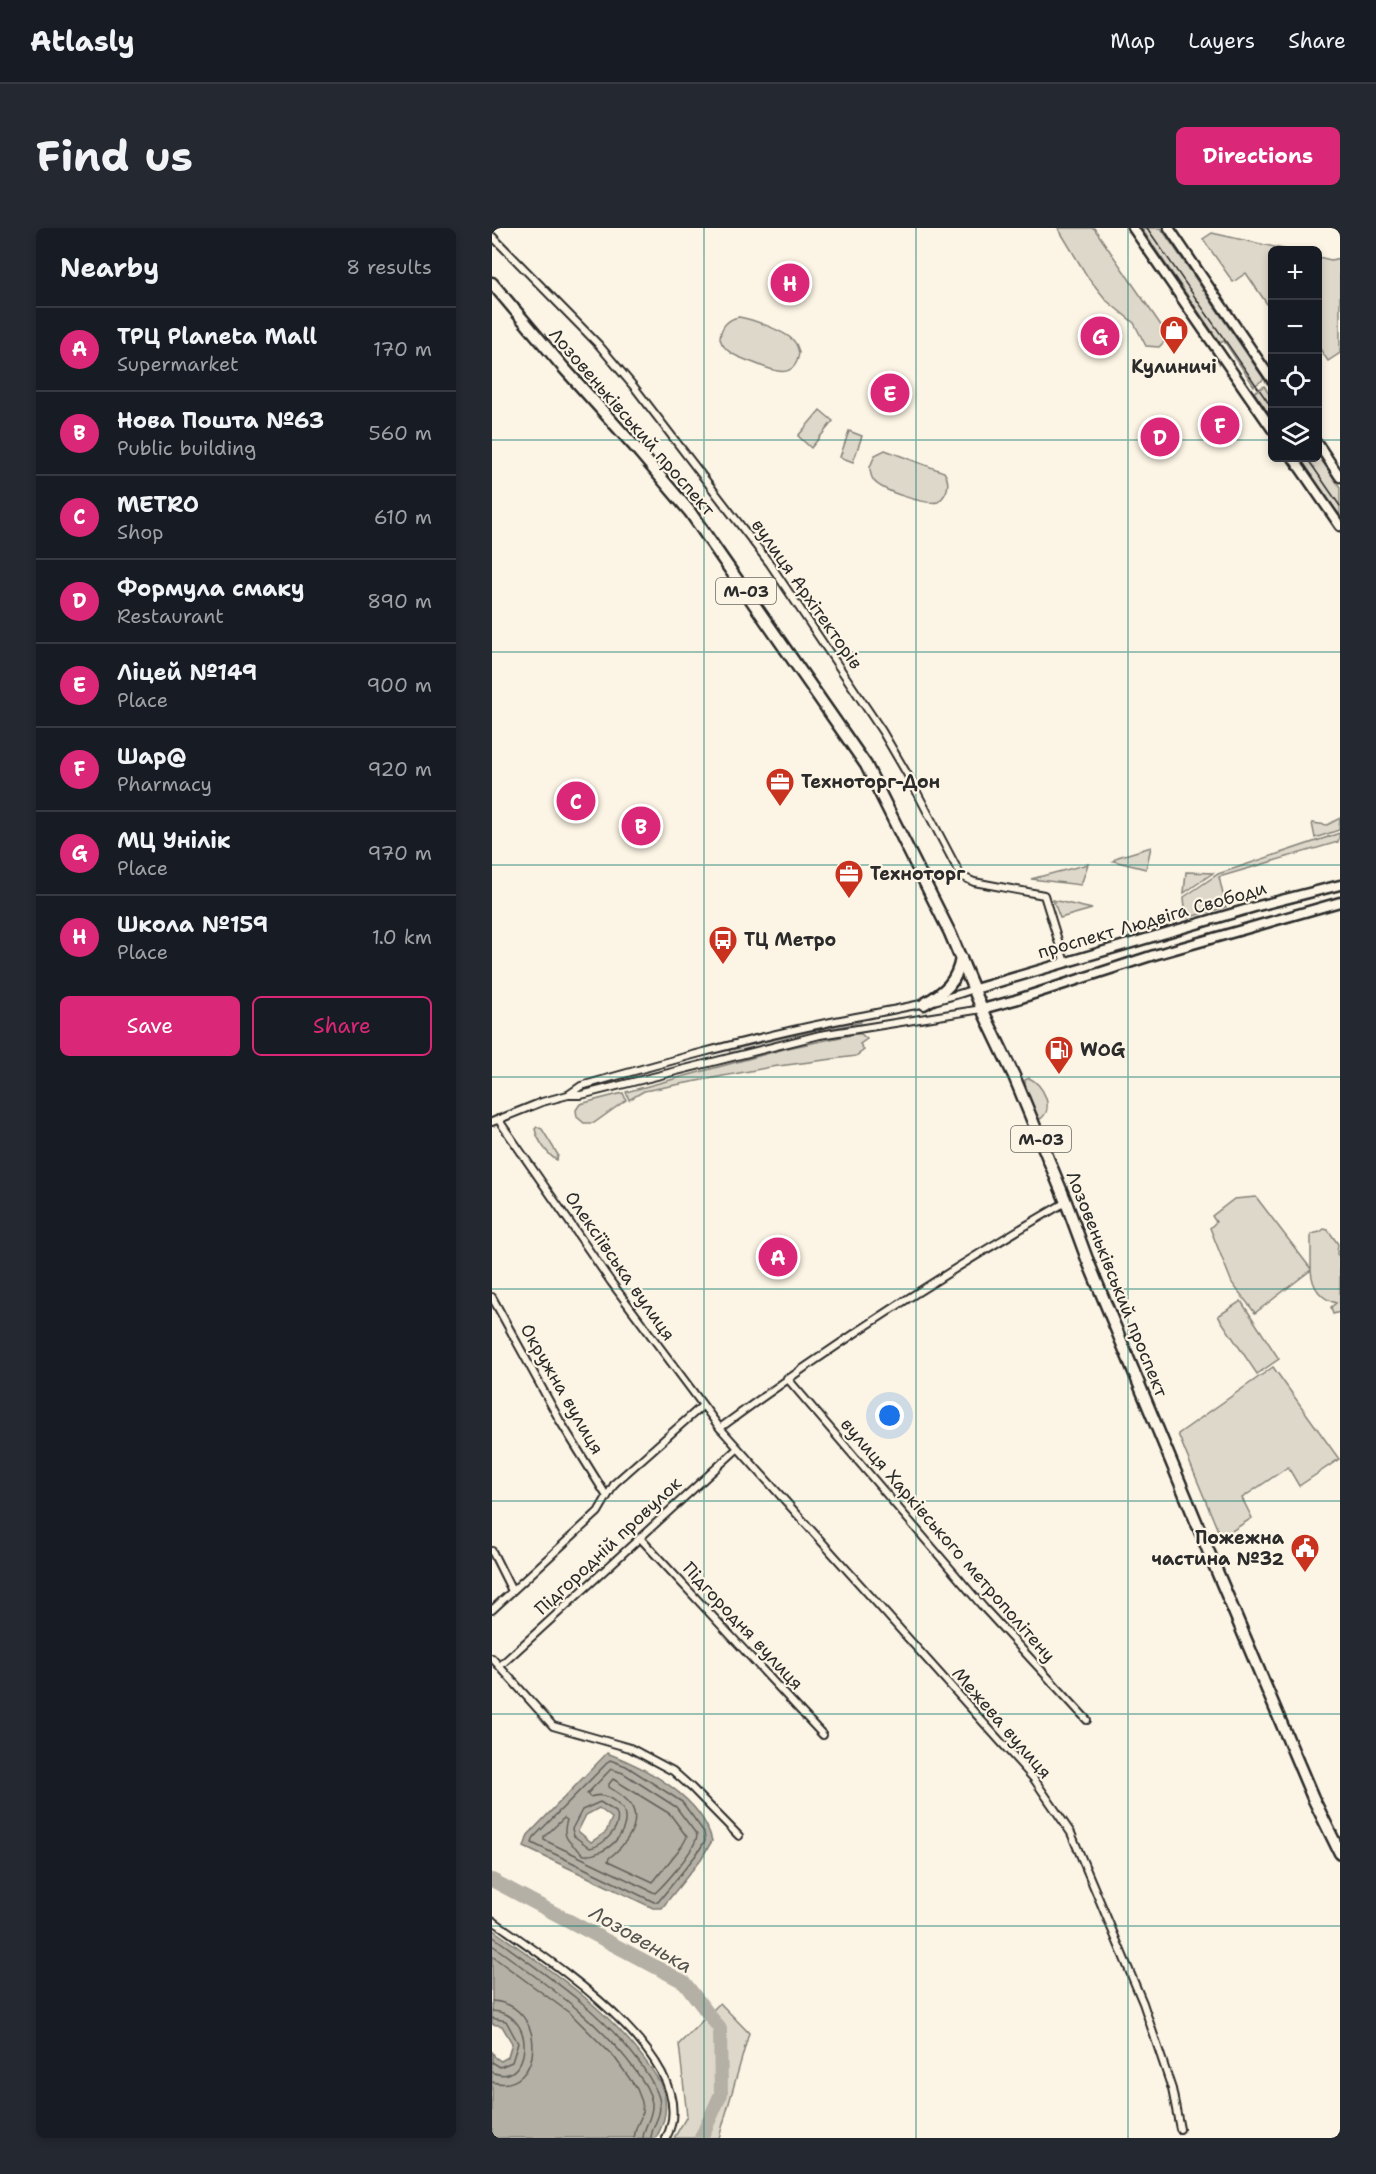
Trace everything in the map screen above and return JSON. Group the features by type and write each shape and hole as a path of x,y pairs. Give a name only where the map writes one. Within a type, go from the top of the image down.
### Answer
{"highway":[{"name":"Лозовеньківський проспект","path":"492,283 562,367 628,438 690,512 866,765 961,957 982,1009 1014,1076 1087,1259 1219,1576 1313,1798 1340,1853"},
{"path":"924,1004 950,986 958,973 961,957"}],"main road":[{"path":"1134,228 1268,423"},
{"path":"1170,228 1268,374"},
{"path":"1322,451 1340,477"},
{"path":"1296,462 1340,526"},
{"name":"проспект Людвіга Свободи","path":"975,989 1258,906 1340,885"},
{"name":"проспект Людвіга Свободи","path":"982,1009 1205,940 1340,902"}],"street":[{"name":"вулиця Архітекторів","path":"492,236 598,344 635,388 770,564 882,731 961,876 974,882 1044,895 1065,963"},
{"path":"568,1095 581,1086 686,1056 827,1023 924,1004 975,989"},
{"path":"495,1121 542,1102 568,1095 581,1095 820,1035 982,1009"},
{"path":"878,1013 882,1024"},
{"name":"Олексіївська вулиця","path":"495,1121 720,1428"},
{"path":"720,1428 787,1378 983,1250 1066,1202"},
{"name":"Окружна вулиця","path":"492,1297 560,1421 606,1495"},
{"name":"вулиця Харківського метрополітену","path":"787,1378 984,1608 1087,1720"},
{"path":"492,1610 598,1512 615,1483 702,1406"},
{"name":"Межева вулиця","path":"720,1428 926,1661 1034,1779 1071,1833 1143,2003 1172,2089 1180,2129"},
{"name":"Підгородній провулок","path":"500,1666 737,1449"},
{"name":"Підгородня вулиця","path":"640,1538 823,1735"},
{"path":"492,1551 512,1591"},
{"path":"492,1658 554,1726 630,1748 673,1771 739,1836"},
{"path":"492,1920 567,1974 625,2024 644,2045 663,2074 673,2102 672,2127 666,2138"}],"shaded area":[{"path":"1058,228 1094,228 1169,337 1159,347 1146,346 1134,323 1107,301 1087,276"},
{"path":"1141,228 1161,228 1264,379 1254,386 1224,341 1220,343"},
{"path":"1212,233 1270,246 1268,246 1268,304 1246,273 1233,282 1203,239"},
{"path":"1322,258 1331,260 1340,258 1340,353 1328,361 1322,352"},
{"path":"739,317 768,326 793,340 799,353 793,368 781,372 775,371 730,352 722,344 721,331 728,322"},
{"path":"1264,386 1268,392 1268,413 1254,392"},
{"path":"820,410 833,421 811,448 798,436"},
{"path":"849,431 862,436 853,462 840,457"},
{"path":"885,450 944,472 948,484 941,499 938,502 932,502 914,499 894,493 874,481 870,467 875,455"},
{"path":"1322,461 1340,487 1340,516 1302,462"},
{"path":"1340,818 1339,830 1315,838 1312,823 1327,825"},
{"path":"1340,833 1338,842 1219,877 1226,907 1186,918 1184,897 1218,874"},
{"path":"1151,847 1146,869 1113,861 1118,857"},
{"path":"1088,864 1081,885 1031,879"},
{"path":"1186,872 1213,873 1184,893"},
{"path":"1053,900 1092,909 1060,918"},
{"path":"861,1020 861,1022 730,1053 729,1050"},
{"path":"861,1034 867,1039 860,1044 864,1050 856,1056 771,1067 644,1091 629,1100 626,1092 788,1048"},
{"path":"1029,1078 1038,1085 1047,1103 1045,1115 1040,1119 1036,1115 1025,1085 1025,1080"},
{"path":"623,1093 626,1100 594,1123 584,1123 577,1117 576,1110 580,1104"},
{"path":"537,1127 542,1129 558,1155 557,1160 540,1142 535,1129"},
{"path":"1256,1197 1311,1269 1311,1234 1324,1229 1328,1230 1338,1244 1337,1254 1340,1257 1340,1312 1333,1314 1331,1307 1336,1303 1317,1291 1311,1270 1255,1313 1232,1283 1210,1228 1216,1222 1212,1216 1234,1199"},
{"path":"1241,1301 1279,1359 1257,1374 1218,1316"},
{"path":"1273,1367 1339,1459 1299,1486 1288,1467 1242,1498 1252,1518 1221,1538 1178,1434"},
{"path":"720,2003 749,2033 719,2138 674,2138 687,2116 679,2044"}],"water":[{"path":"607,1753 655,1776 685,1798 706,1825 712,1841 701,1859 662,1908 653,1908 524,1847 528,1835","holes":["599,1808 612,1818 606,1832 591,1842 578,1831 586,1815"]},
{"path":"492,1929 592,2004 611,2021 644,2059 660,2083 665,2099 664,2119 656,2138 492,2138 492,2051 501,2061 508,2057 512,2043 502,2026 492,2024"}],"waterway":[{"name":"Лозовенька","path":"492,1880 684,1982 720,2029 721,2094 701,2138"}],"tram line":[{"path":"1147,228 1268,402"},
{"path":"1310,462 1340,506"}],"place":[{"name":"Школа №159","path":"790,283"},
{"name":"МЦ Унілік","path":"1100,336"},
{"name":"Кулиничі","path":"1174,356"},
{"name":"Ліцей №149","path":"890,393"},
{"name":"Шар@","path":"1220,425"},
{"name":"Формула смаку","path":"1160,437"},
{"name":"METRO","path":"576,801"},
{"name":"Техноторг-Дон","path":"780,808"},
{"name":"Нова Пошта №63","path":"641,826"},
{"name":"Техноторг","path":"849,900"},
{"name":"ТЦ Метро","path":"723,966"},
{"name":"WOG","path":"1059,1076"},
{"name":"ТРЦ Planeta Mall","path":"778,1257"},
{"name":"Пожежна частина №32","path":"1305,1574"}]}
